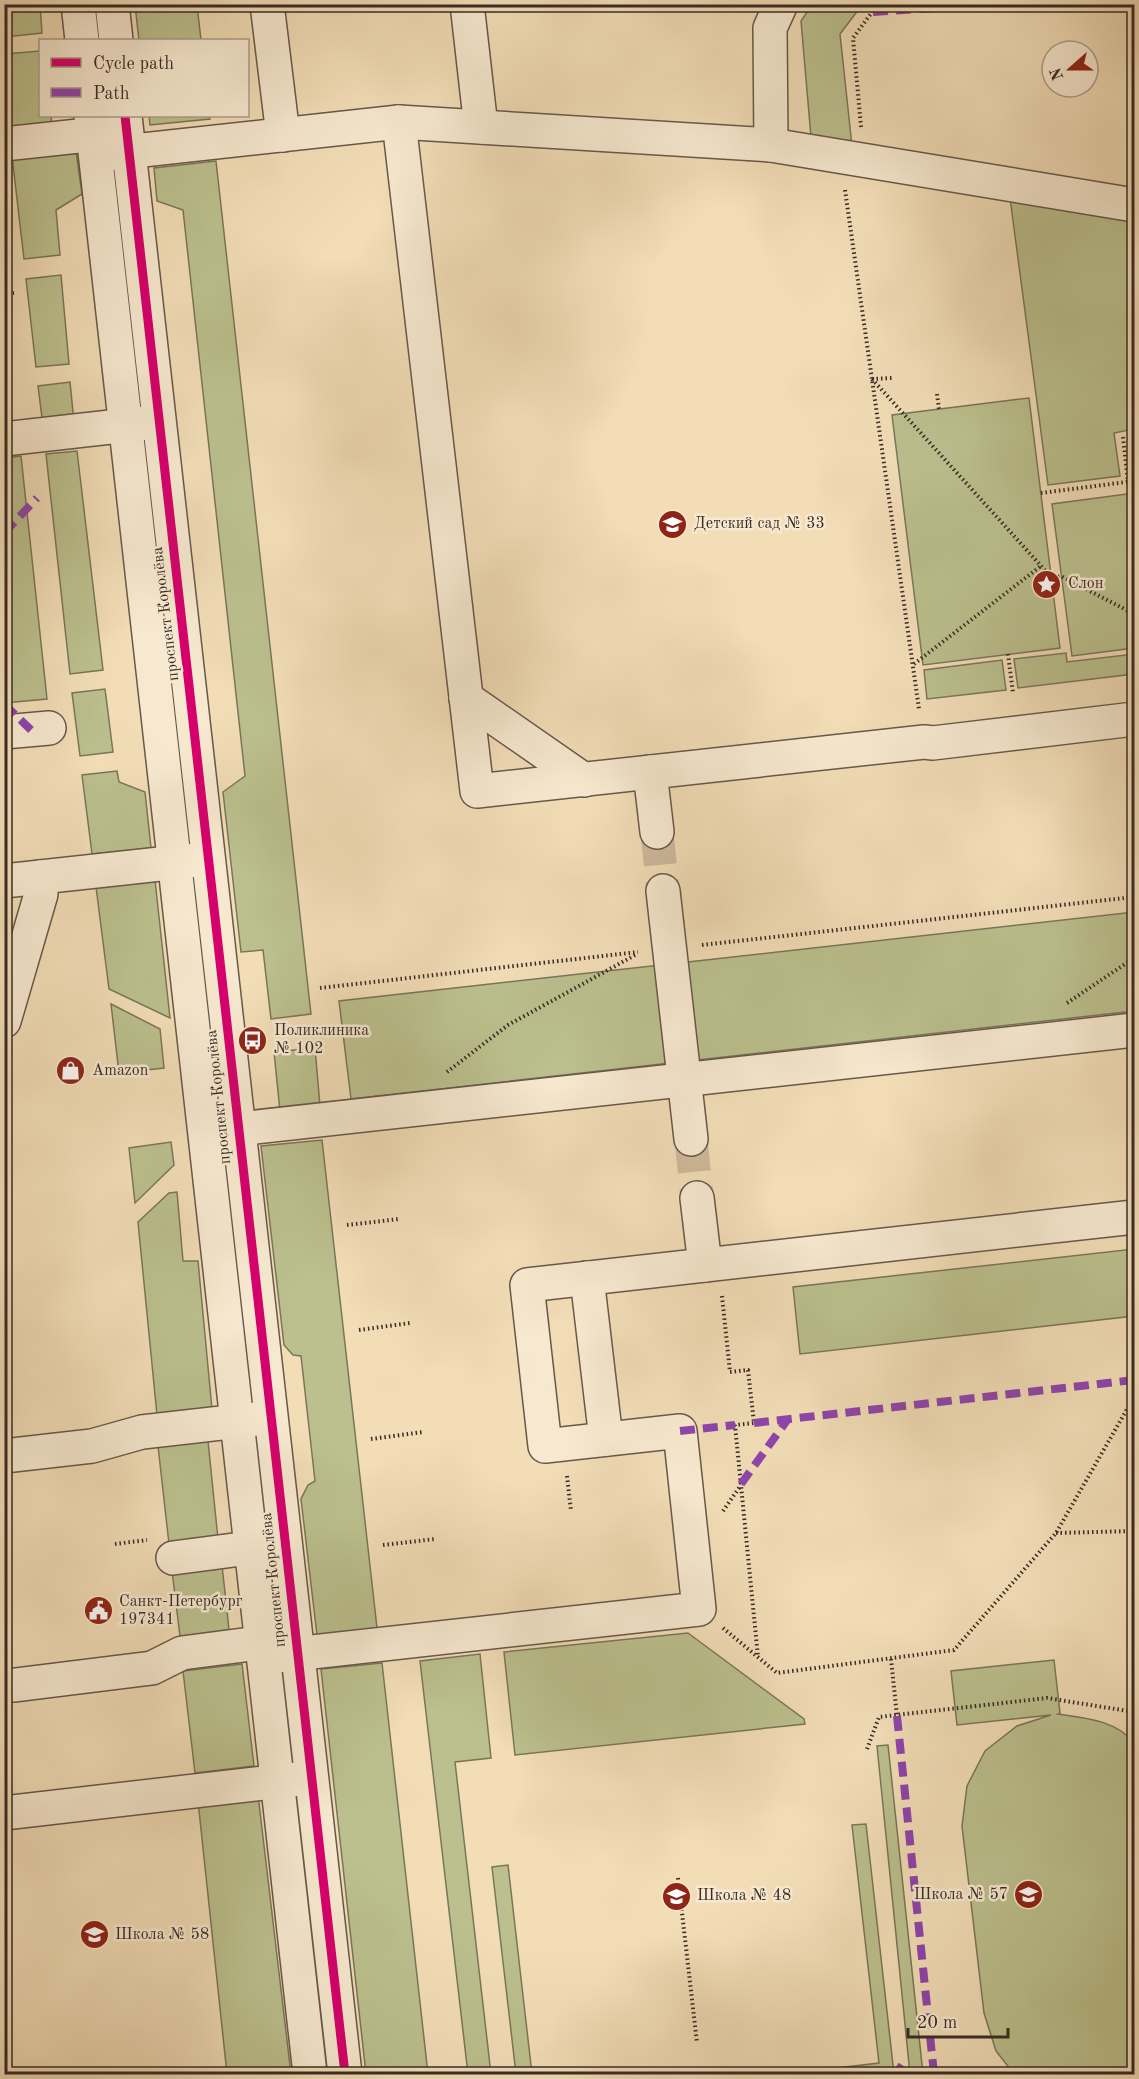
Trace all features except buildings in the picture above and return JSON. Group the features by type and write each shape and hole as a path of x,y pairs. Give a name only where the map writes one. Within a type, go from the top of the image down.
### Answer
{"street":[{"path":"78,4 82,39"},
{"path":"112,4 116,39"},
{"path":"267,4 283,135"},
{"path":"467,4 481,127"},
{"path":"771,145 770,28 782,4"},
{"path":"399,122 477,791 924,742 933,743 1134,718"},
{"path":"4,144 126,133 283,135 399,122 771,145 1134,205"},
{"name":"проспект Королёва","path":"126,133 345,2074"},
{"name":"проспект Королёва","path":"93,135 249,1548 310,2074"},
{"path":"4,439 159,422"},
{"path":"466,698 584,780"},
{"path":"4,732 49,728"},
{"path":"650,772 657,832"},
{"path":"4,881 209,859"},
{"path":"4,1021 41,894 39,877"},
{"path":"663,891 691,1139"},
{"path":"238,1129 1134,1030"},
{"path":"697,1198 712,1264"},
{"path":"8,1682 152,1668 182,1653 261,1650 699,1608 680,1431 545,1446 527,1285 1134,1217"},
{"path":"587,1278 606,1439"},
{"path":"4,1456 92,1446 142,1432 271,1418"},
{"path":"164,1548 249,1548"},
{"path":"4,1813 312,1777"}],"path":[{"path":"878,4 853,38 852,159 871,379 924,742"},
{"path":"4,294 14,293"},
{"path":"871,379 892,378"},
{"path":"871,379 1052,578 1061,576 1134,614"},
{"path":"937,394 939,409"},
{"path":"1123,437 1128,482"},
{"path":"1041,493 1134,481"},
{"path":"913,665 1041,566"},
{"path":"1008,654 1013,693"},
{"path":"670,949 1134,897"},
{"path":"320,988 640,952 508,1025 441,1076"},
{"path":"347,1225 399,1219"},
{"path":"712,1264 730,1372 748,1370 754,1423 735,1425 758,1658"},
{"path":"358,1330 410,1323"},
{"path":"699,1608 777,1673 954,1650 1056,1533 1134,1396"},
{"path":"371,1438 423,1432"},
{"path":"1056,1533 1134,1531"},
{"path":"383,1545 435,1539"},
{"path":"115,1544 164,1548"},
{"path":"891,1659 897,1716"},
{"path":"867,1749 879,1717 1047,1698 1134,1712"},
{"path":"678,1878 697,2043"}],"green space":[{"path":"5,4 40,5 42,33 5,37"},
{"path":"135,5 197,5 201,39 139,39"},
{"path":"812,5 862,5 840,34 852,146 811,137 801,21"},
{"path":"39,51 39,117 51,117 52,127 8,132 4,54"},
{"path":"149,117 209,117 210,119 150,125"},
{"path":"76,151 82,194 56,210 60,255 24,259 12,156"},
{"path":"216,161 311,1014 271,1019 263,950 241,952 223,792 245,776 183,210 157,201 154,168"},
{"path":"1010,198 1134,217 1134,429 1114,433 1120,476 1048,485"},
{"path":"61,275 69,364 36,367 26,279"},
{"path":"70,382 74,422 43,426 38,386"},
{"path":"1029,398 1060,648 923,665 892,415"},
{"path":"77,451 103,670 70,674 46,454"},
{"path":"21,456 47,699 5,703 5,458"},
{"path":"1134,493 1134,648 1072,656 1052,504"},
{"path":"1066,653 1067,662 1134,654 1134,674 1018,688 1014,659"},
{"path":"1002,660 1006,690 927,699 924,670"},
{"path":"105,689 113,752 80,756 72,693"},
{"path":"117,771 119,782 145,792 151,848 92,854 82,775"},
{"path":"155,880 170,1018 109,989 96,887"},
{"path":"1134,912 1134,1011 351,1099 339,1001"},
{"path":"111,1004 160,1029 164,1068 119,1073"},
{"path":"315,1048 320,1106 280,1111 274,1052"},
{"path":"322,1140 377,1628 317,1635 301,1499 308,1485 315,1481 301,1356 293,1355 284,1345 261,1146"},
{"path":"171,1142 174,1165 135,1203 129,1148"},
{"path":"177,1192 183,1261 198,1261 212,1409 157,1415 138,1222 169,1193"},
{"path":"1134,1249 1134,1316 800,1354 793,1287"},
{"path":"208,1441 218,1539 169,1544 158,1446"},
{"path":"222,1565 230,1639 181,1644 172,1571"},
{"path":"688,1633 804,1719 805,1724 515,1755 504,1652"},
{"path":"480,1654 491,1758 455,1762 491,2074 468,2074 420,1661"},
{"name":"Школа № 57","path":"1054,1660 1060,1713 1058,1714 1099,1721 1118,1729 1134,1743 1134,2074 1014,2074 996,2051 984,2013 962,1826 967,1786 985,1751 1017,1726 1051,1715 957,1725 951,1671"},
{"path":"382,1663 428,2074 366,2074 321,1669"},
{"path":"242,1664 254,1766 195,1773 183,1671"},
{"path":"888,1745 923,2074 910,2074 877,1746"},
{"path":"258,1795 291,2074 227,2074 198,1801"},
{"path":"866,1824 894,2074 820,2074 820,2070 879,2063 852,1825"},
{"path":"508,1865 532,2074 516,2074 492,1867"}],"tunnel":[{"path":"657,832 663,891"},
{"path":"691,1139 697,1198"}],"marked path":[{"path":"873,12 1001,4"},
{"path":"4,533 37,498"},
{"path":"4,704 31,730"},
{"path":"754,1423 1134,1380"},
{"path":"741,1484 788,1419"},
{"path":"680,1431 735,1425"},
{"path":"897,1716 934,2074"},
{"path":"896,2074 902,2065"}],"cycle path":[{"path":"125,117 345,2074"}],"place":[{"name":"Детский сад № 33","path":"673,524"},
{"name":"Слон","path":"1047,584"},
{"name":"Поликлиника № 102","path":"253,1040"},
{"name":"Amazon","path":"71,1071"},
{"name":"Санкт-Петербург 197341","path":"98,1611"},
{"name":"Школа № 57","path":"1029,1895"},
{"name":"Школа № 48","path":"676,1896"},
{"name":"Школа № 58","path":"94,1935"}]}
